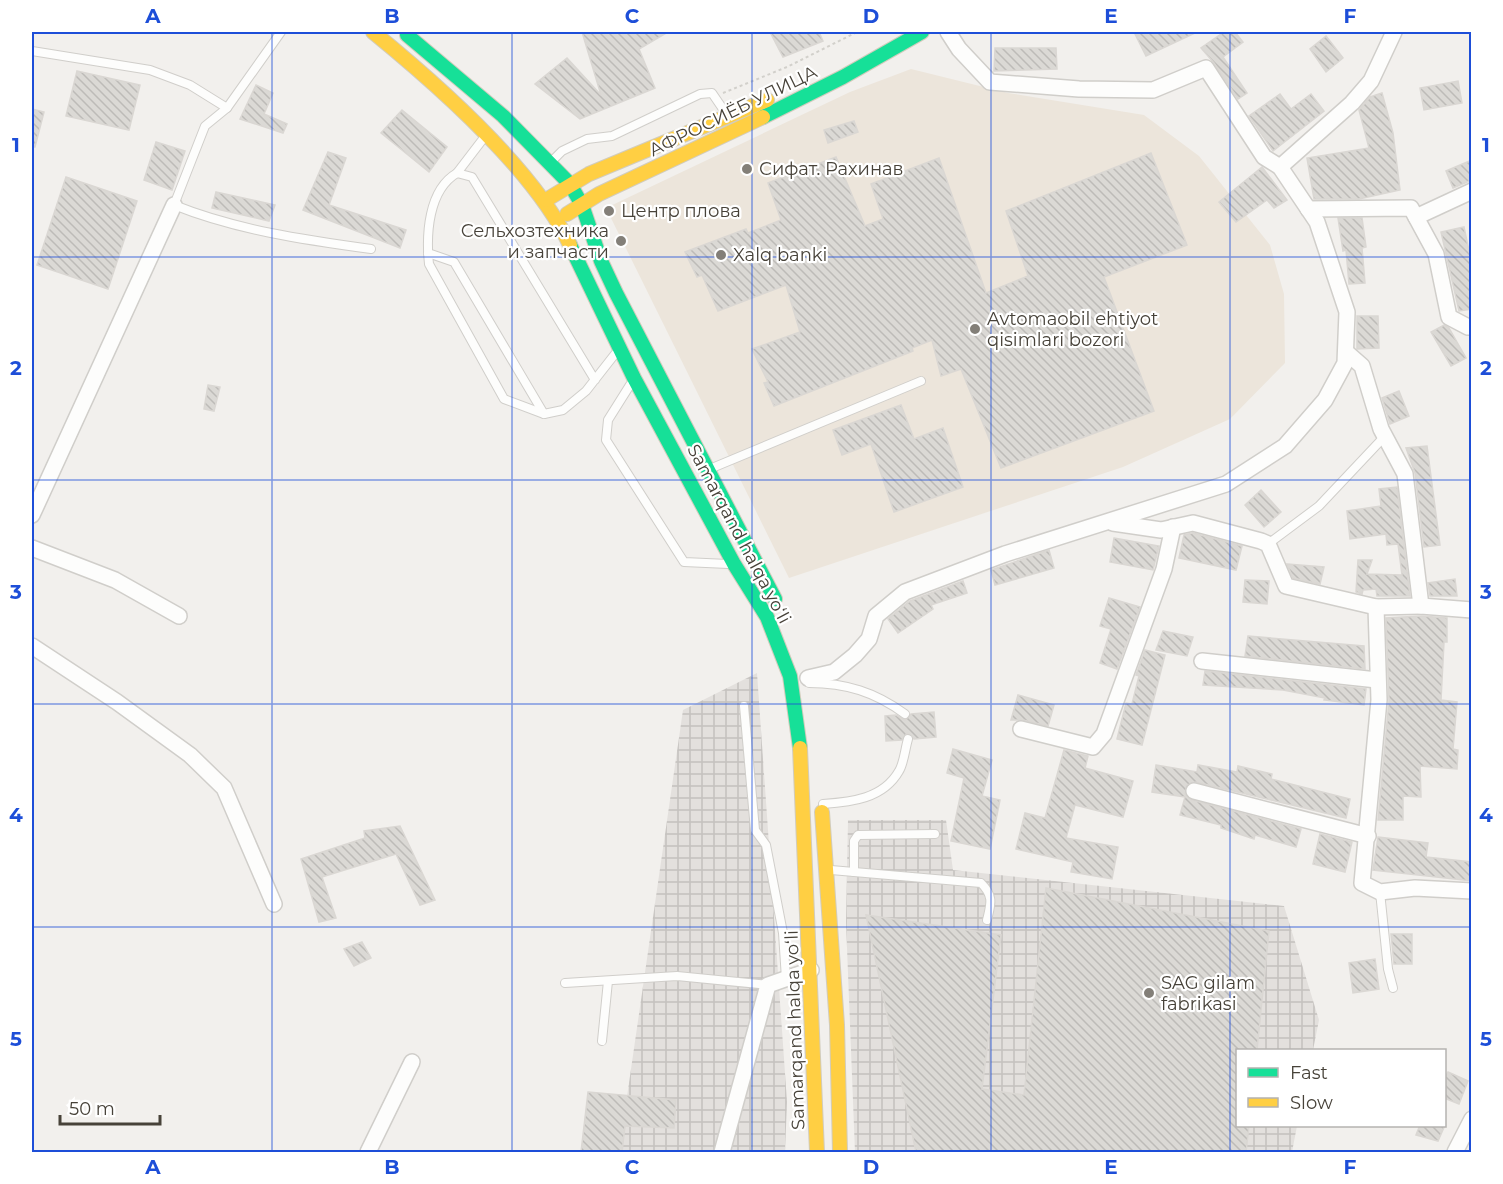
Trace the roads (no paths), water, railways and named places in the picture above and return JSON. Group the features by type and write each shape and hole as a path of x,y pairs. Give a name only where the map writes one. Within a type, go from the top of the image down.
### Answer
{"main road":[{"name":"Samarqand halqa yoʻli","path":"373,32 413,64 486,136 546,200 558,219 634,378 734,564 767,617 790,676 799,728 811,946 817,1152"},
{"name":"Samarqand halqa yoʻli","path":"402,32 503,116 570,184 582,205 606,272 781,610"},
{"name":"АФРОСИЁБ УЛИЦА","path":"546,200 570,184 777,96 902,32"},
{"name":"АФРОСИЁБ УЛИЦА","path":"558,219 582,205 843,78 922,32"},
{"path":"821,799 831,946 840,1152"},
{"path":"811,946 831,946"}],"street":[{"path":"808,681 834,672 855,654 869,639 876,616 905,592 1005,554 1226,484 1285,446 1325,400 1345,363 1347,312 1317,222 1280,167 1264,157 1206,68 1153,90 1079,89 990,82 959,49 948,32"},
{"path":"1280,167 1352,103 1371,81 1394,32"},
{"path":"1416,218 1472,191"},
{"path":"32,515 174,205"},
{"path":"1308,209 1411,208 1436,254 1449,317 1468,327 1472,326"},
{"path":"1346,352 1362,366 1385,436 1405,474 1421,606"},
{"path":"1106,522 1161,530 1193,523 1268,544 1286,586 1377,607 1421,606 1472,610"},
{"path":"1021,729 1093,747 1104,734 1164,569 1173,527"},
{"path":"32,548 115,580 179,616"},
{"path":"1377,607 1379,700 1362,883 1380,892 1415,888 1472,891"},
{"path":"32,646 190,755 224,788 236,822 274,904"},
{"path":"1202,661 1377,680"},
{"path":"1194,791 1368,836"},
{"path":"722,1152 768,985 811,970"},
{"path":"368,1152 412,1062"},
{"path":"1455,1152 1472,1119"}],"lane":[{"path":"281,32 227,108 206,126 174,205 199,215 299,239 371,249"},
{"path":"32,51 150,70 190,85 227,108"},
{"path":"550,162 562,151 587,139 612,136 700,94 712,93 716,96 728,116"},
{"path":"486,136 457,173 448,178 430,214 428,253 429,264 504,399 544,414 563,410 585,392 620,348"},
{"path":"457,173 472,177 595,380"},
{"path":"428,253 454,262 544,414"},
{"path":"634,378 608,420 606,440 684,562 734,564"},
{"path":"708,470 921,381"},
{"path":"1268,544 1319,506 1385,436"},
{"path":"808,681 838,683 886,700 905,714"},
{"path":"744,706 755,830 766,845 783,933 786,979"},
{"path":"821,799 856,802 884,788 899,771 908,739"},
{"path":"854,872 854,841 858,835 935,834"},
{"path":"826,870 981,883 988,890 992,900 987,920"},
{"path":"1380,892 1388,969 1393,988"},
{"path":"565,983 676,976 768,985"},
{"path":"602,1041 608,981"}],"place":[{"name":"Сифат. Рахинав","path":"747,169"},
{"name":"Центр плова","path":"609,211"},
{"name":"Сельхозтехника и запчасти","path":"621,241"},
{"name":"Xalq banki","path":"721,255"},
{"name":"Avtomaobil ehtiyot qisimlari bozori","path":"975,329"},
{"name":"SAG gilam fabrikasi","path":"1149,993"}]}
